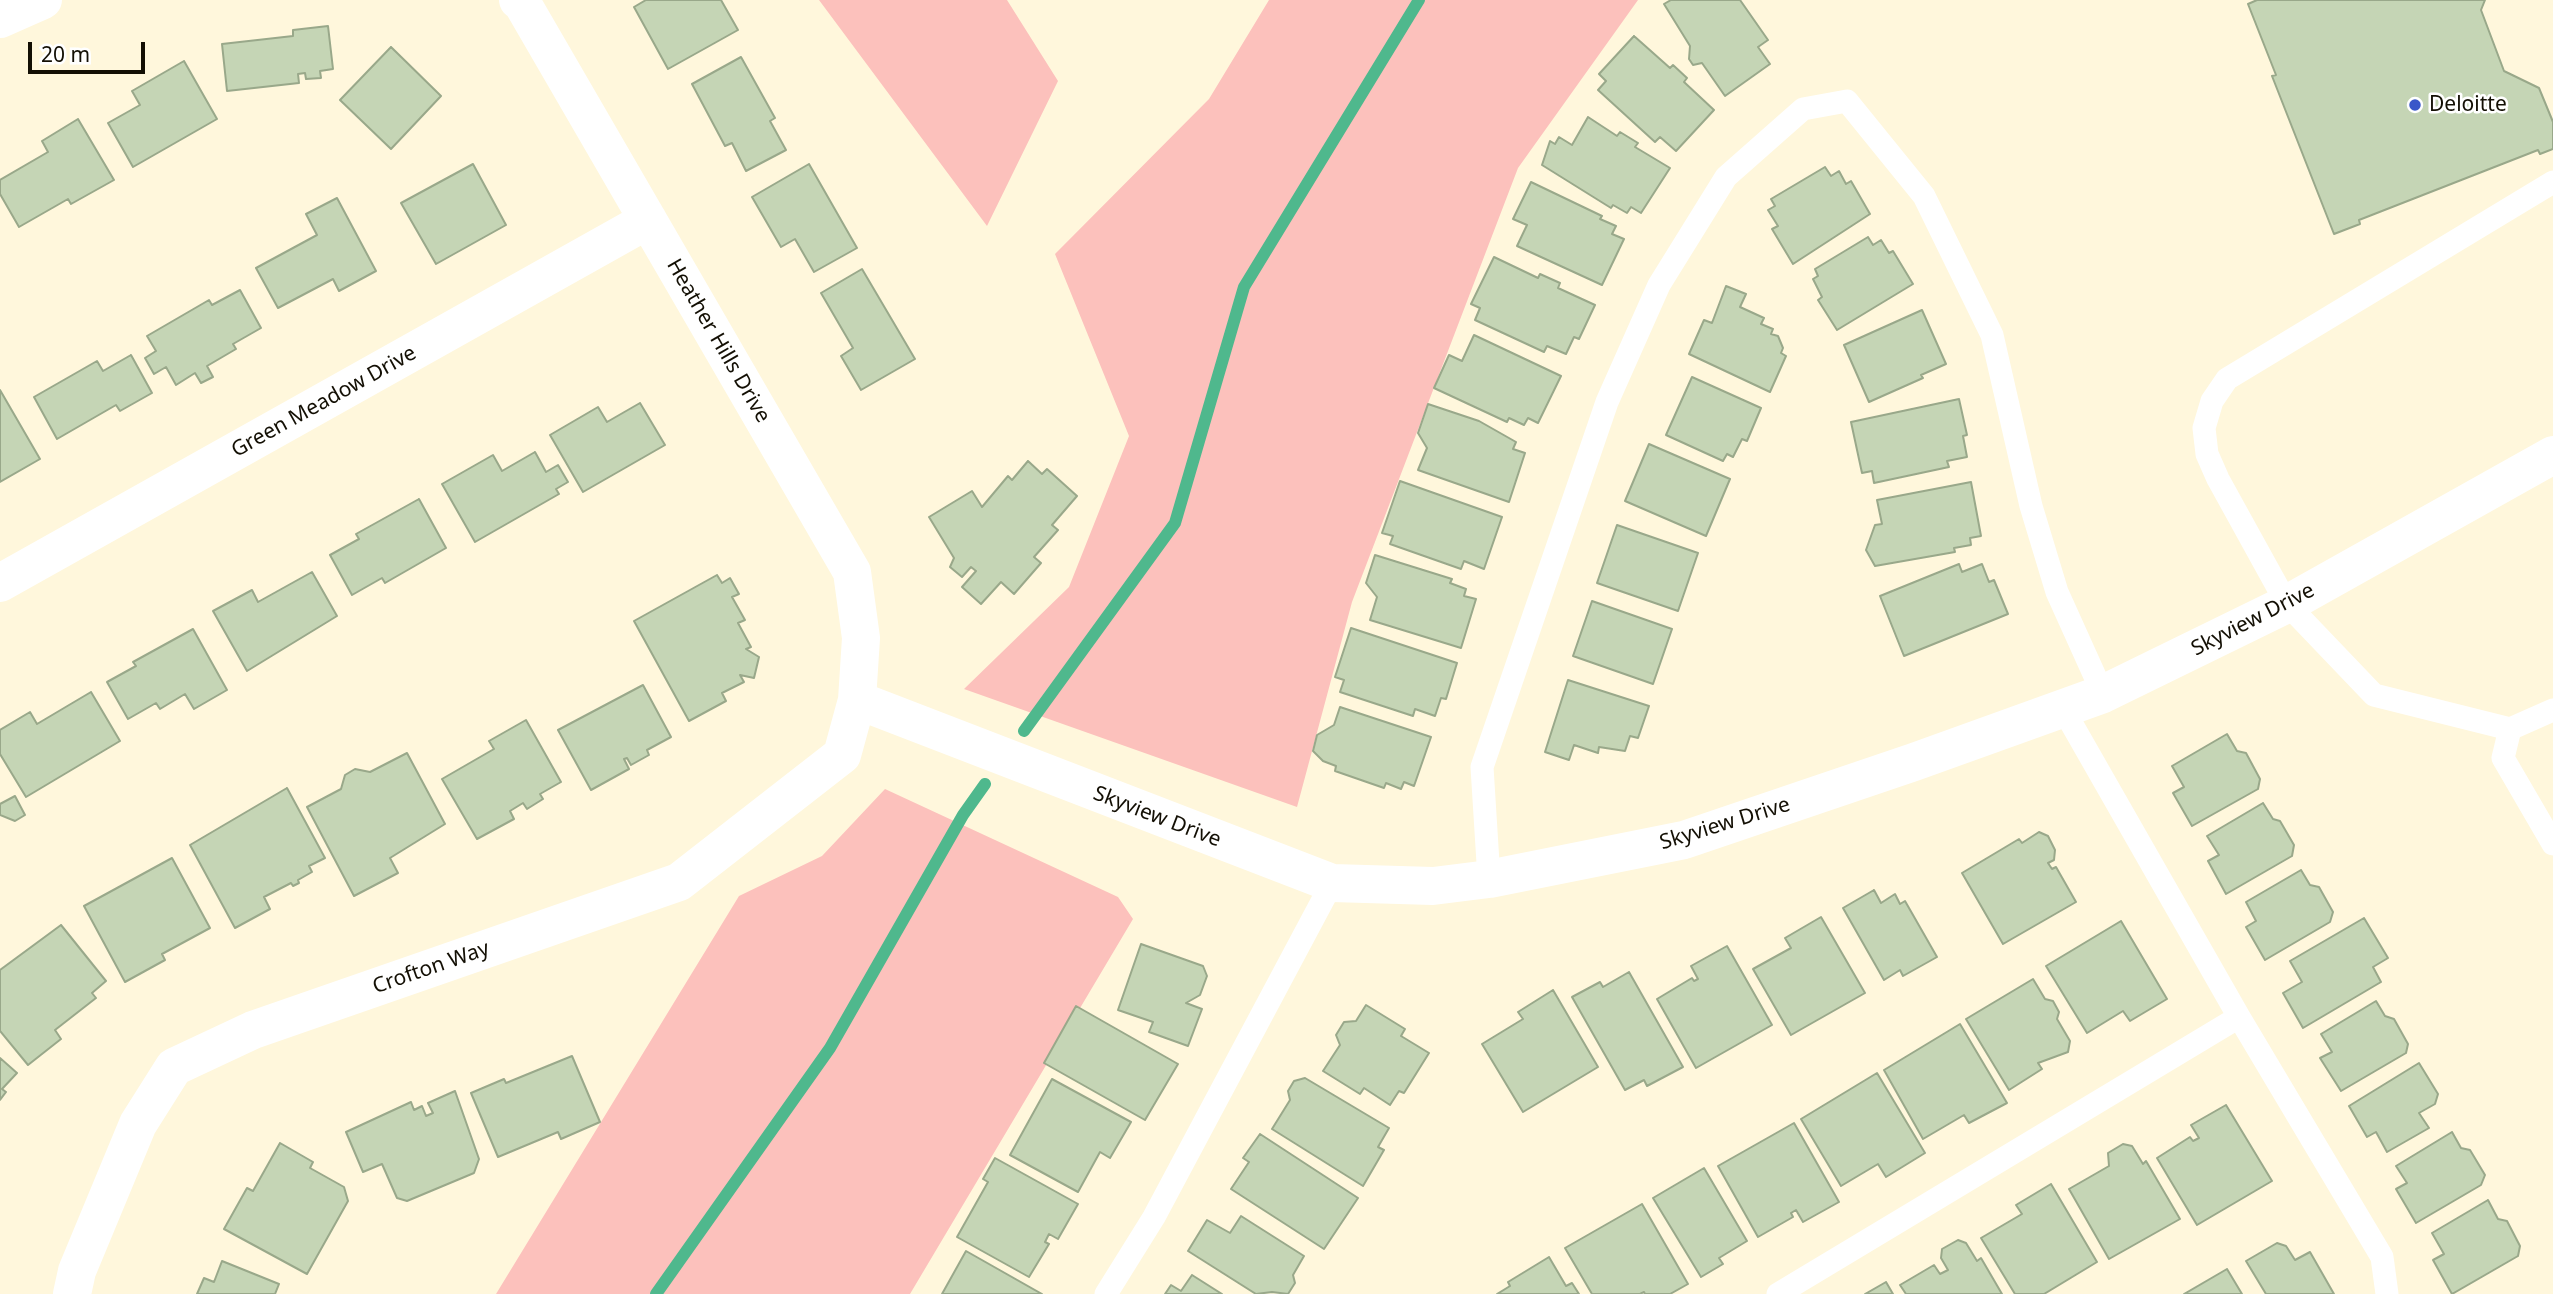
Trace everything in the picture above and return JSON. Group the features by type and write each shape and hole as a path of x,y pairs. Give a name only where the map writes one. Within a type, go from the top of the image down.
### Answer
{"street":[{"path":"0,19 43,0"},
{"name":"Heather Hills Drive","path":"518,0 852,572 861,638 857,700"},
{"name":"Green Meadow Drive","path":"0,583 648,220"},
{"name":"Skyview Drive","path":"857,700 1332,883 1433,886 1489,879 1684,840 2103,694 2287,604 2553,455"},
{"name":"Crofton Way","path":"72,1294 77,1272 138,1124 174,1067 253,1030 679,882 842,755 857,700"}],"lane":[{"path":"1489,879 1482,767 1606,402 1659,285 1727,177 1802,110 1847,101 1924,196 1992,335 2031,506 2057,592 2103,694"},
{"path":"2553,182 2227,379 2212,401 2204,428 2207,454 2218,479 2287,604 2374,695 2510,729 2553,710"},
{"path":"2063,707 2239,1017 2382,1257 2387,1294"},
{"path":"2510,729 2503,758 2553,844"},
{"path":"1106,1294 1154,1217 1332,883"},
{"path":"1778,1294 2239,1017"}],"shaded area":[{"path":"819,0 1007,0 1058,81 987,226"},
{"path":"1269,0 1638,0 1518,168 1352,602 1297,807 964,689 1069,587 1129,436 1055,254 1209,99"},
{"path":"885,789 1118,897 1133,919 910,1294 496,1294 739,896 822,856"}],"building":[{"path":"646,0 721,0 738,30 668,69 634,7"},
{"path":"1671,0 1740,0 1768,40 1758,47 1770,64 1725,96 1702,63 1693,65 1689,59 1690,46 1664,4"},
{"name":"Deloitte","path":"2257,0 2485,0 2481,10 2504,71 2539,88 2553,122 2553,149 2540,154 2538,150 2359,220 2360,224 2334,234 2272,76 2276,75 2248,4"},
{"path":"328,26 333,69 320,71 321,78 306,79 305,73 298,74 299,83 227,91 222,44 293,36 293,30"},
{"path":"1634,36 1670,68 1673,65 1687,78 1684,82 1714,110 1676,151 1660,137 1655,142 1598,90 1606,81 1599,74"},
{"path":"391,47 441,96 391,149 340,100"},
{"path":"741,57 775,118 770,121 786,150 746,171 732,143 725,146 692,84"},
{"path":"184,61 217,119 133,167 108,123 140,105 132,91"},
{"path":"1588,117 1617,136 1620,132 1638,143 1635,147 1670,168 1641,213 1631,207 1627,213 1613,205 1611,208 1542,165 1550,141 1555,144 1559,137 1572,145"},
{"path":"78,119 114,180 71,204 68,199 19,227 0,194 0,180 48,152 42,141"},
{"path":"473,164 506,225 436,264 401,203"},
{"path":"809,164 857,248 814,272 795,239 781,247 752,197"},
{"path":"1825,167 1831,176 1839,171 1846,184 1851,181 1870,214 1793,264 1772,229 1778,226 1768,210 1775,206 1771,199"},
{"path":"1531,182 1602,216 1600,219 1616,226 1612,234 1624,239 1602,285 1517,246 1527,225 1513,219"},
{"path":"337,198 376,271 339,291 333,279 278,308 256,268 317,235 306,214"},
{"path":"1868,237 1873,245 1881,240 1889,253 1893,251 1913,284 1837,330 1818,300 1822,297 1813,279 1818,276 1815,269"},
{"path":"1494,257 1538,278 1540,274 1560,283 1558,288 1595,305 1579,339 1574,337 1566,354 1547,346 1544,352 1475,320 1480,308 1471,304"},
{"path":"862,269 915,359 861,390 841,356 853,348 821,293"},
{"path":"1726,286 1746,294 1740,307 1764,318 1761,324 1773,329 1771,334 1778,336 1783,348 1781,353 1786,356 1770,392 1689,354 1704,320 1712,323"},
{"path":"240,290 261,328 233,344 236,349 207,366 213,377 201,383 195,373 176,385 166,367 154,374 145,358 156,351 147,336 209,300 212,305"},
{"path":"1922,310 1946,364 1921,375 1923,378 1869,402 1844,345"},
{"path":"1474,335 1561,376 1538,423 1528,418 1524,425 1509,418 1507,422 1434,388 1449,355 1462,361"},
{"path":"131,355 152,393 120,411 116,405 57,439 34,397 97,361 103,371"},
{"path":"1692,377 1761,408 1747,441 1742,439 1733,457 1727,454 1723,461 1666,435"},
{"path":"0,390 40,459 0,482"},
{"path":"1959,399 1967,435 1963,436 1967,457 1947,461 1949,467 1874,483 1872,471 1862,473 1851,422"},
{"path":"640,403 665,445 583,492 550,435 598,407 607,422"},
{"path":"1428,404 1479,421 1516,442 1513,449 1525,453 1509,502 1418,470 1427,448 1418,433"},
{"path":"1649,444 1730,479 1706,536 1625,501"},
{"path":"535,452 546,472 558,465 568,482 556,489 559,494 475,542 442,484 493,455 502,471"},
{"path":"1028,461 1042,474 1047,469 1077,496 1052,525 1058,530 1034,557 1041,563 1014,594 1001,582 981,604 962,587 976,571 971,567 962,577 950,567 954,558 929,517 972,491 982,507 1008,476 1012,480"},
{"path":"1400,481 1502,517 1484,569 1464,561 1461,569 1390,544 1393,536 1382,533"},
{"path":"1971,482 1981,536 1970,538 1971,545 1954,548 1955,552 1875,566 1866,550 1875,525 1882,524 1877,500"},
{"path":"419,499 446,548 385,583 382,578 352,595 330,555 359,539 356,534"},
{"path":"1617,525 1698,553 1678,611 1597,583"},
{"path":"1375,555 1452,579 1450,583 1466,589 1464,596 1476,599 1461,648 1370,620 1377,597 1366,583"},
{"path":"1959,564 1962,572 1982,564 1989,582 1994,580 2008,614 1904,656 1880,596"},
{"path":"312,572 337,616 247,671 213,611 252,590 258,602"},
{"path":"717,575 722,583 730,578 739,594 732,597 745,620 738,623 751,647 746,649 759,657 754,678 740,675 744,682 722,693 726,701 689,721 634,621"},
{"path":"1592,601 1672,629 1653,684 1573,656"},
{"path":"1351,628 1457,663 1446,699 1441,698 1435,716 1415,709 1413,716 1340,692 1344,680 1335,677"},
{"path":"193,629 227,690 194,709 185,694 160,709 156,703 128,719 107,682 136,666 133,662"},
{"path":"1568,680 1649,706 1638,738 1630,736 1625,751 1599,747 1598,753 1574,745 1569,760 1545,752"},
{"path":"643,685 671,737 647,750 649,755 631,765 627,758 624,759 629,769 591,790 558,730"},
{"path":"91,692 120,741 26,797 0,754 0,730 30,712 37,724"},
{"path":"1340,707 1431,737 1414,786 1404,782 1401,789 1386,783 1384,788 1335,771 1336,766 1323,761 1313,751 1317,735 1334,725"},
{"path":"526,720 561,782 540,794 543,799 527,809 523,803 510,811 514,819 477,839 442,779 494,749 489,741"},
{"path":"2227,734 2237,751 2246,753 2260,779 2258,789 2192,826 2173,793 2184,787 2172,766"},
{"path":"407,753 445,824 390,858 398,873 354,896 307,807 341,789 345,775 355,769 370,772"},
{"path":"287,788 325,858 309,866 312,872 298,880 299,883 293,886 291,883 264,897 270,909 235,928 190,845"},
{"path":"15,796 25,815 15,821 0,815 0,804"},
{"path":"2263,803 2273,819 2280,821 2294,845 2292,856 2226,894 2208,861 2219,855 2207,836"},
{"path":"2039,832 2048,836 2055,850 2054,860 2048,863 2052,869 2056,867 2076,902 2003,944 1962,873 2019,839 2022,843"},
{"path":"172,858 210,928 162,954 165,960 125,982 84,906"},
{"path":"2301,870 2310,885 2319,887 2333,912 2330,922 2265,960 2246,927 2256,921 2246,902"},
{"path":"1874,890 1881,903 1895,894 1900,904 1905,901 1937,957 1903,976 1900,970 1884,980 1843,908"},
{"path":"1821,917 1865,993 1791,1035 1753,969 1791,948 1785,938"},
{"path":"2364,918 2388,958 2373,967 2381,982 2303,1028 2283,993 2302,982 2290,961"},
{"path":"2121,921 2167,999 2130,1021 2123,1011 2087,1033 2046,966"},
{"path":"61,925 106,981 92,993 96,998 55,1030 61,1039 28,1065 0,1031 0,970"},
{"path":"1141,944 1203,966 1207,976 1200,995 1186,1003 1202,1009 1188,1046 1149,1032 1153,1022 1118,1010"},
{"path":"1727,946 1772,1025 1696,1068 1657,999 1692,978 1694,981 1698,979 1691,966"},
{"path":"1629,972 1683,1067 1647,1086 1644,1080 1625,1090 1572,997 1600,982 1603,987"},
{"path":"2033,979 2045,999 2053,1001 2059,1012 2057,1019 2070,1041 2068,1052 2038,1063 2042,1069 2009,1090 1966,1019"},
{"path":"1553,990 1598,1067 1523,1112 1482,1044 1523,1019 1518,1012"},
{"path":"2376,1001 2385,1016 2394,1019 2408,1044 2406,1053 2341,1091 2320,1058 2332,1052 2321,1034"},
{"path":"1366,1005 1405,1029 1401,1036 1429,1053 1404,1093 1399,1091 1390,1105 1364,1088 1360,1094 1323,1071 1340,1045 1336,1035 1344,1022 1356,1021"},
{"path":"1076,1006 1178,1064 1145,1120 1044,1063"},
{"path":"1960,1024 2007,1103 1969,1123 1964,1115 1923,1139 1884,1070"},
{"path":"572,1056 600,1122 561,1139 558,1132 498,1157 471,1093 504,1079 506,1083"},
{"path":"0,1058 17,1073 2,1089 6,1092 0,1100"},
{"path":"2419,1063 2438,1094 2435,1104 2419,1113 2429,1128 2387,1152 2376,1132 2367,1137 2349,1106"},
{"path":"1877,1073 1925,1153 1886,1177 1878,1164 1841,1186 1801,1119"},
{"path":"1305,1078 1389,1128 1378,1147 1384,1150 1363,1186 1272,1129 1290,1100 1288,1091 1294,1081"},
{"path":"1052,1079 1131,1122 1110,1158 1100,1152 1078,1192 1010,1155"},
{"path":"455,1091 479,1159 474,1173 407,1201 397,1198 382,1164 363,1172 346,1132 411,1102 414,1110 422,1106 426,1116 433,1113 428,1103"},
{"path":"2226,1105 2272,1181 2197,1225 2157,1158 2190,1137 2193,1141 2199,1138 2191,1125"},
{"path":"1794,1123 1839,1202 1803,1222 1796,1210 1791,1213 1793,1217 1758,1237 1718,1166"},
{"path":"2452,1132 2461,1148 2470,1150 2485,1175 2481,1185 2416,1223 2396,1189 2407,1183 2396,1166"},
{"path":"1260,1134 1358,1198 1324,1249 1231,1189 1249,1162 1243,1158"},
{"path":"280,1143 313,1162 310,1168 344,1187 348,1201 307,1274 224,1229 247,1188 253,1191"},
{"path":"2123,1144 2132,1146 2143,1164 2146,1161 2180,1219 2109,1259 2069,1189 2109,1166 2108,1153"},
{"path":"995,1158 1078,1204 1058,1239 1049,1234 1045,1242 1049,1244 1029,1277 957,1237 988,1182 983,1179"},
{"path":"1704,1168 1747,1241 1719,1258 1723,1264 1701,1277 1653,1198"},
{"path":"2051,1184 2097,1262 2044,1294 2015,1294 1981,1238 2022,1214 2016,1205"},
{"path":"2488,1200 2498,1219 2507,1221 2520,1246 2518,1256 2452,1294 2433,1260 2444,1254 2432,1233"},
{"path":"1642,1204 1688,1284 1670,1294 1592,1294 1565,1248"},
{"path":"1241,1216 1304,1256 1293,1275 1295,1283 1288,1294 1256,1294 1188,1251 1207,1220 1230,1233"},
{"path":"1958,1240 1966,1243 1977,1261 1981,1258 2002,1294 1906,1294 1900,1285 1934,1265 1940,1274 1948,1270 1941,1258 1942,1249"},
{"path":"2277,1243 2286,1246 2295,1260 2310,1252 2334,1294 2266,1294 2246,1261"},
{"path":"966,1251 1042,1294 942,1294"},
{"path":"1549,1257 1566,1286 1572,1283 1579,1294 1497,1294 1510,1286 1508,1282"},
{"path":"222,1261 279,1284 275,1294 197,1294 204,1278 214,1282"},
{"path":"2227,1269 2242,1294 2184,1294"},
{"path":"1192,1275 1222,1294 1165,1294 1171,1285 1181,1291"},
{"path":"1886,1282 1893,1294 1865,1294"}],"waterway":[{"path":"1024,731 1175,523 1244,287 1419,0"},
{"path":"656,1294 830,1048 963,815 985,784"}],"place":[{"name":"Deloitte","path":"2415,105"}]}
